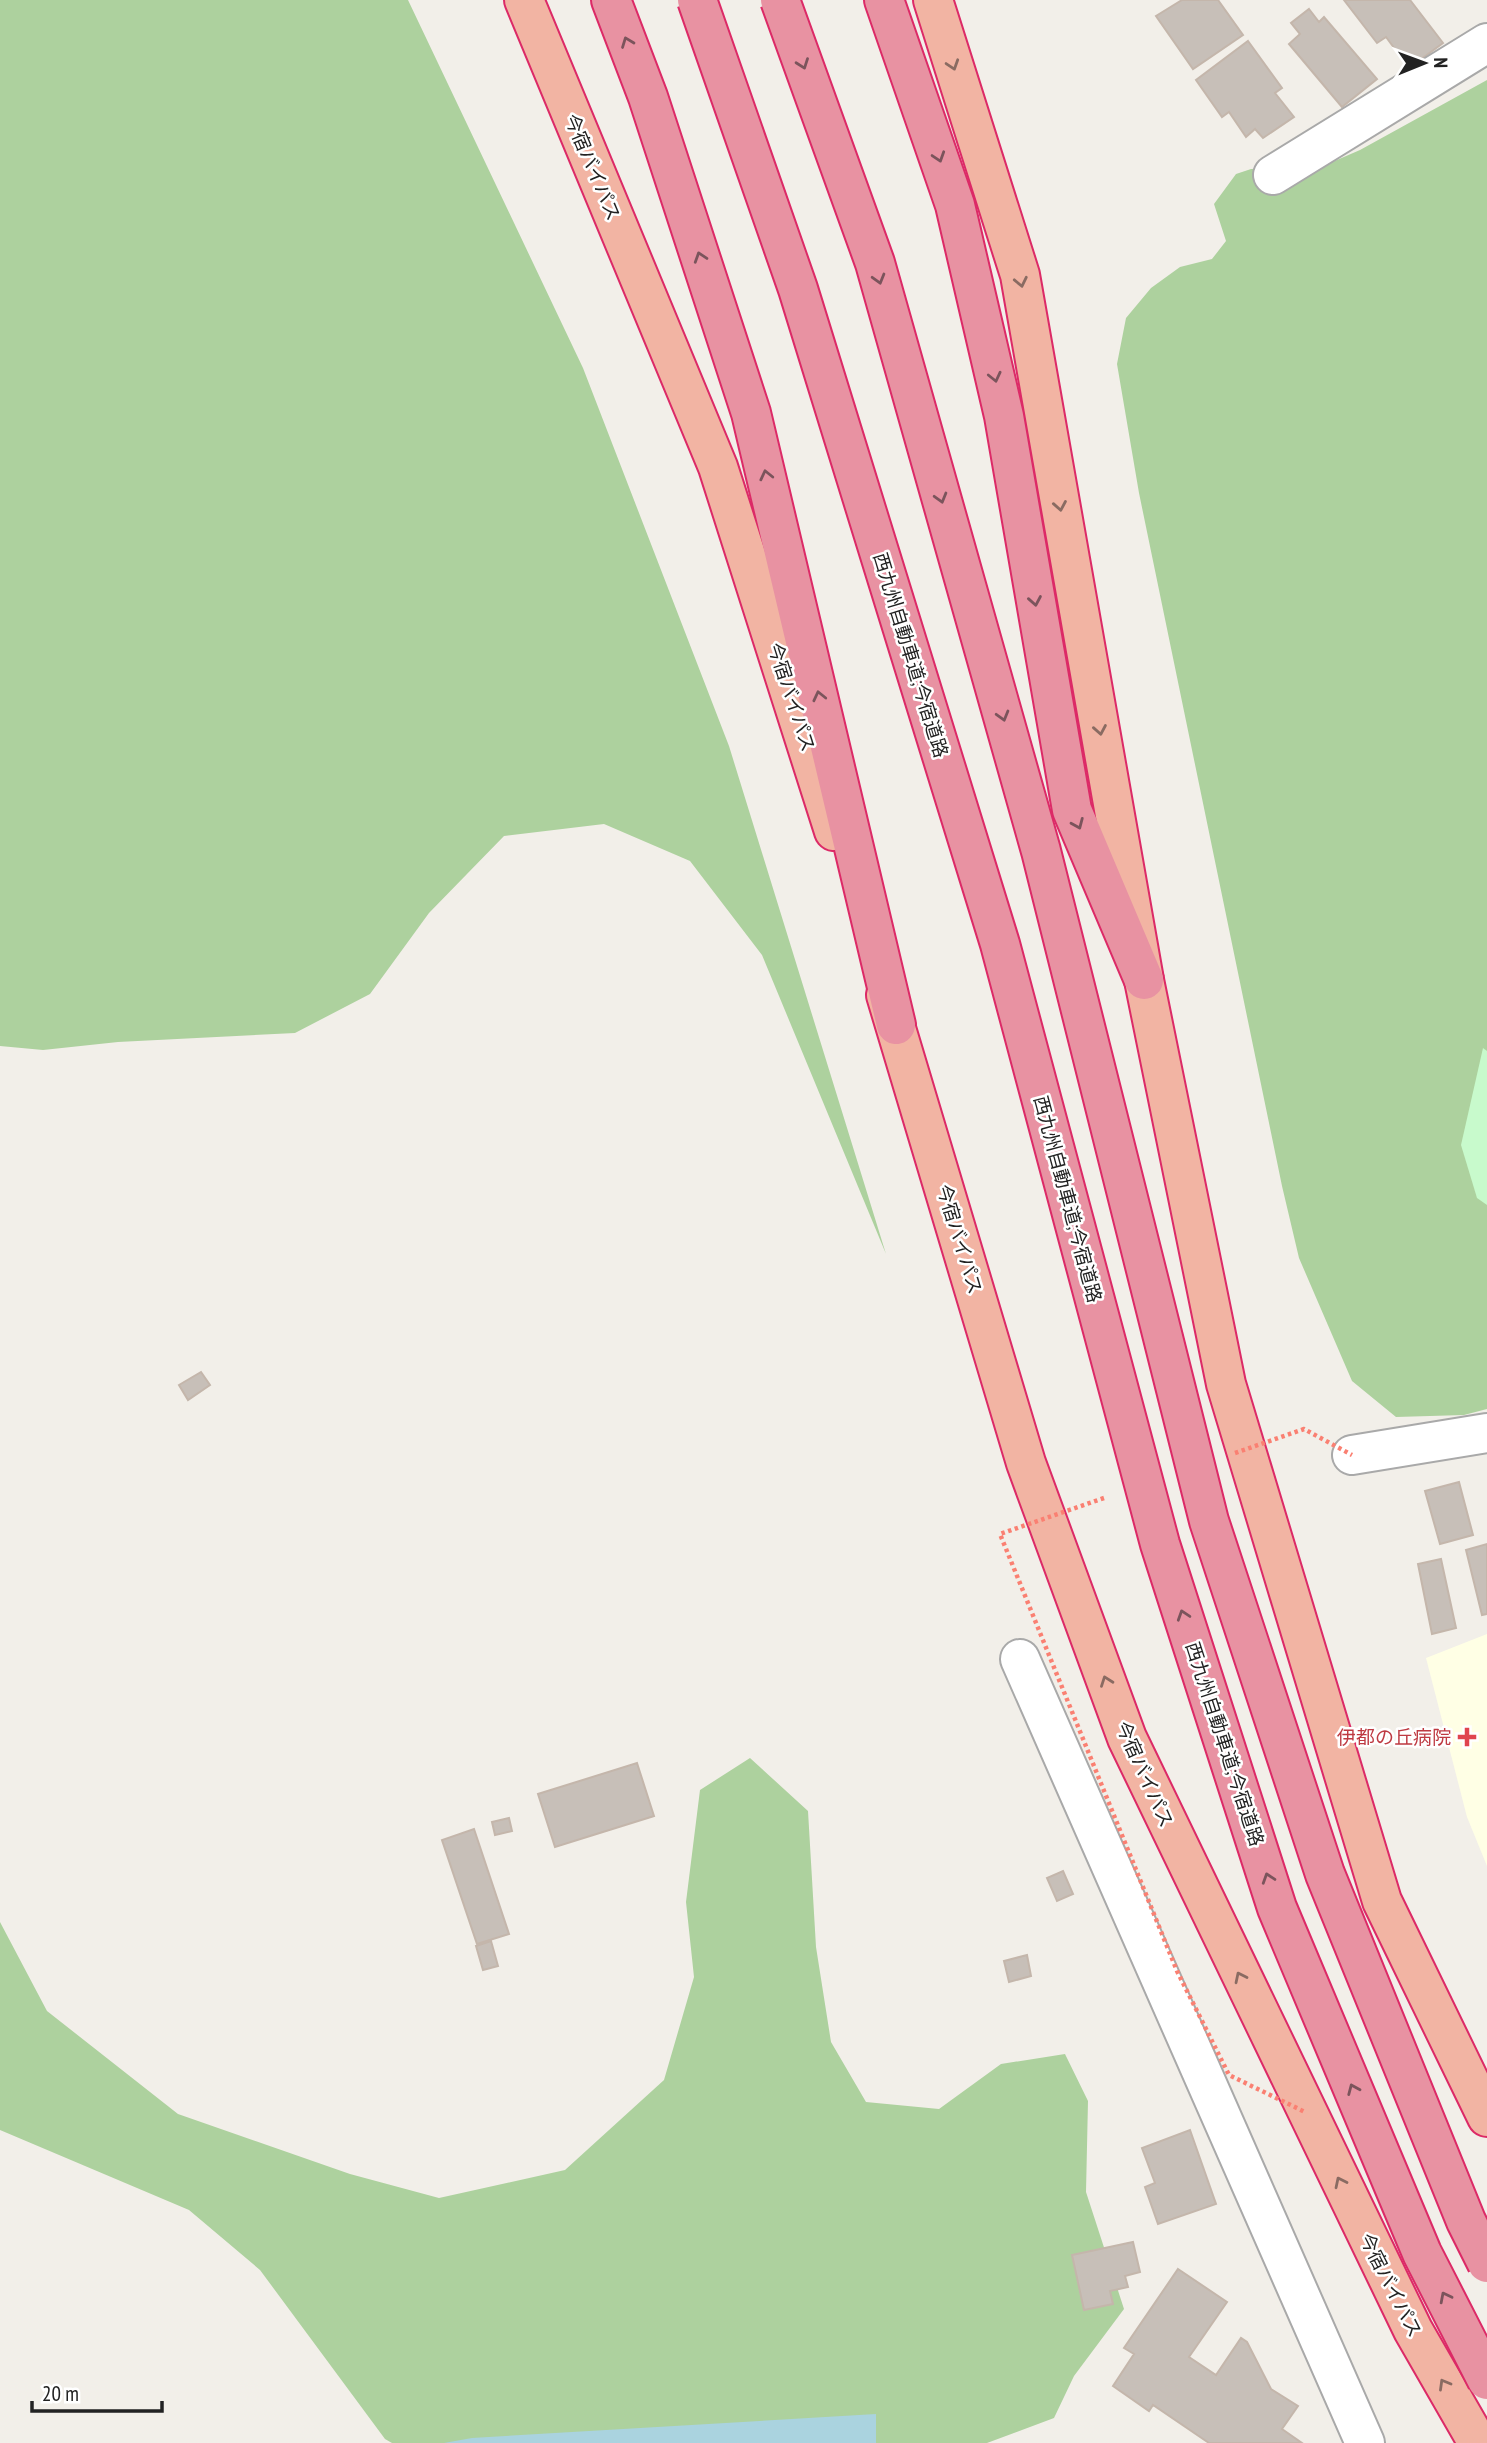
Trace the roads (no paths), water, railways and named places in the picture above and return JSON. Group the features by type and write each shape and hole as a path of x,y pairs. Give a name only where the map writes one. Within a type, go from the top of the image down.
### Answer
{"highway":[{"name":"今宿バイパス","path":"524,0 718,467 896,1025 1026,1463 1127,1738 1305,2112 1413,2330 1478,2443"},
{"path":"611,0 648,97 751,413 896,1025"},
{"name":"西九州自動車道;今宿道路","path":"697,0 798,289 1000,944 1160,1544 1277,1908 1422,2253 1487,2380"},
{"path":"780,0 875,263 1041,851 1209,1521 1325,1874 1466,2221 1487,2263"},
{"path":"884,0 938,154 961,231 1003,416 1072,810 1144,980"},
{"path":"933,0 1020,275 1144,980 1226,1384 1382,1901 1487,2117"}],"street":[{"path":"1273,175 1487,43"},
{"path":"1352,1455 1487,1433"},
{"path":"1020,1660 1365,2443"}],"water":[{"path":"876,2414 876,2443 444,2443 472,2438"}],"place":[{"name":"伊都の丘病院","path":"1467,1737"}]}
